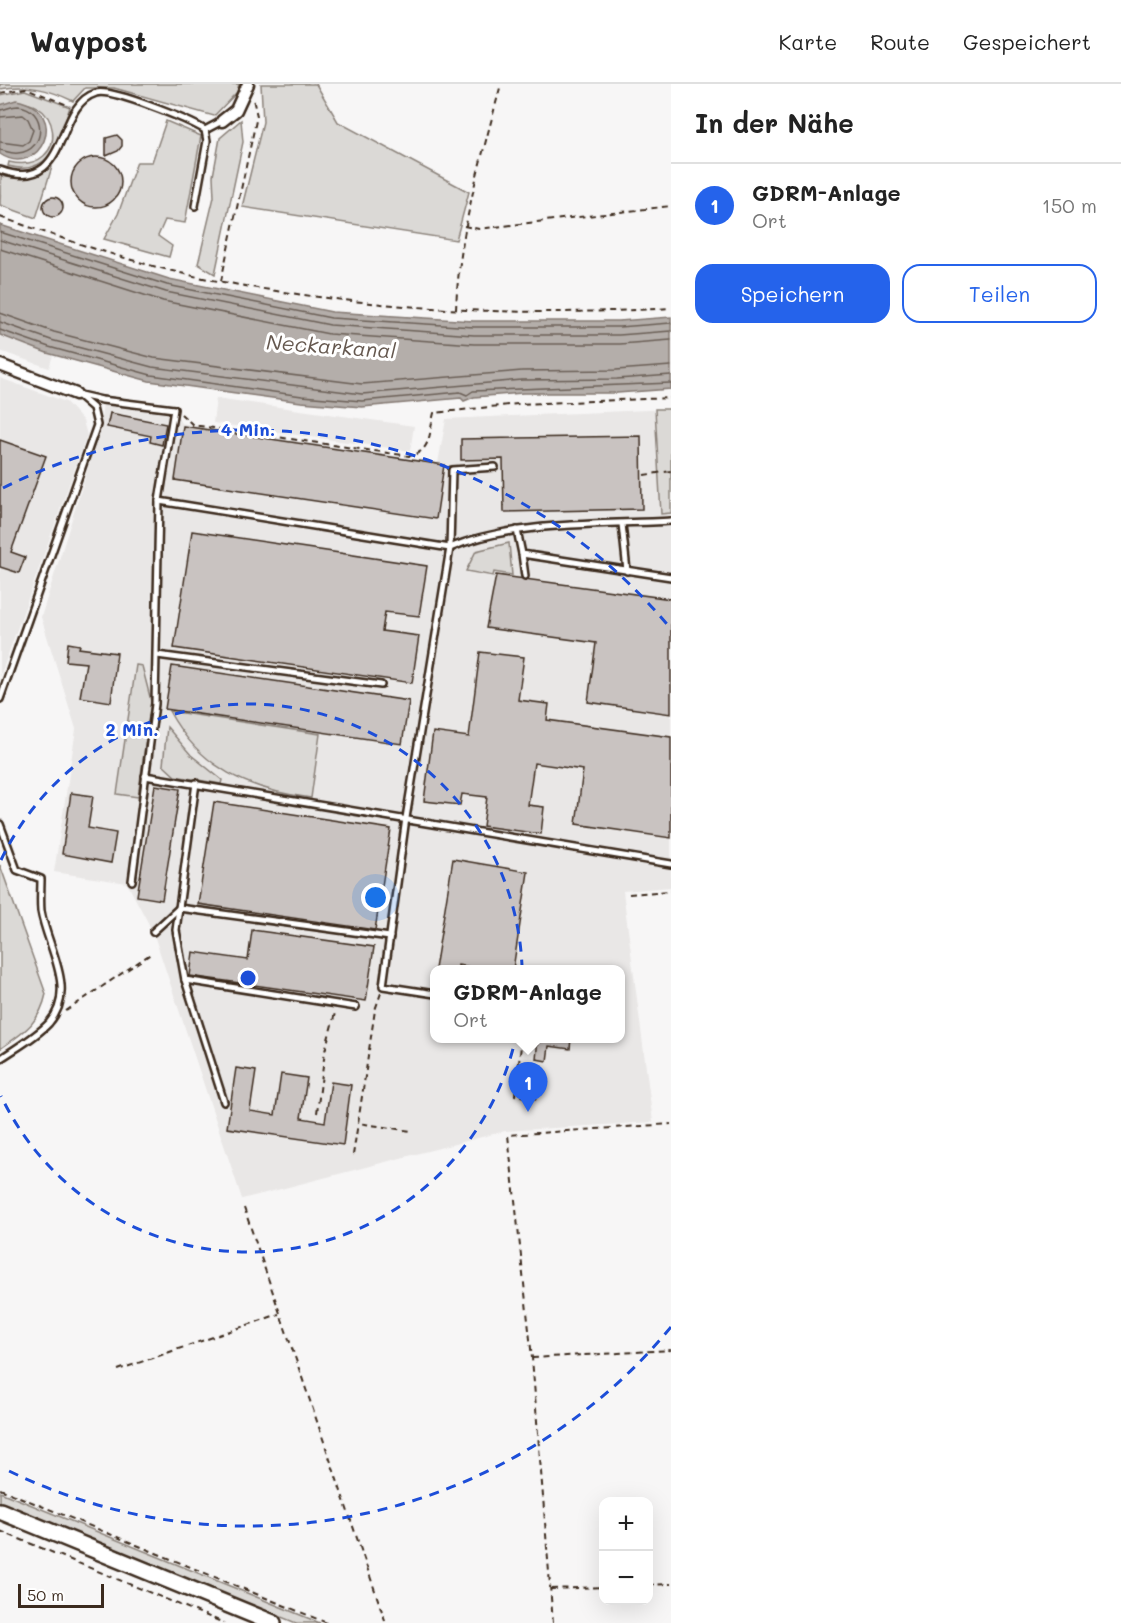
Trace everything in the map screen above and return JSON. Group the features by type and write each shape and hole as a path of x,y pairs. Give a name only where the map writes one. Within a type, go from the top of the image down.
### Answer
{"main road":[{"path":"0,1511 273,1623"}],"street":[{"path":"222,122 236,110 248,84"},
{"path":"0,365 76,394"}],"lane":[{"path":"0,170 28,174 46,166 60,147 75,108 85,97 99,92 116,94 205,130 222,122"},
{"path":"195,206 207,141 205,130"},
{"path":"0,699 97,425 93,408 76,394"},
{"path":"76,394 102,400 174,408 159,501 155,704 132,881"},
{"path":"430,993 383,986 406,818 450,548 452,470 495,467"},
{"path":"159,501 450,548 475,537 517,530 671,521"},
{"path":"622,524 627,571"},
{"path":"517,530 525,576"},
{"path":"522,554 671,578"},
{"path":"157,655 381,685"},
{"path":"146,776 671,864"},
{"path":"196,783 176,930 185,980 224,1102"},
{"path":"0,825 17,870 41,879 41,911 57,958 61,994 58,1009 49,1023 0,1059"},
{"path":"179,908 390,937"},
{"path":"153,932 179,908"},
{"path":"185,980 356,1007"}],"path":[{"path":"456,310 458,257 464,226 501,84"},
{"path":"0,93 26,88 75,108"},
{"path":"221,282 257,116"},
{"path":"464,226 479,229 671,206"},
{"path":"0,218 88,247 221,282 346,301 496,312 671,308"},
{"path":"174,408 193,424 409,456 420,454 427,447 434,413 518,404 671,398"},
{"path":"644,475 671,471"},
{"path":"629,894 671,891"},
{"path":"49,1023 152,953"},
{"path":"353,1155 375,1010 383,986"},
{"path":"317,1113 325,1051 338,1004"},
{"path":"521,1043 514,1095 538,1099"},
{"path":"358,1123 411,1131"},
{"path":"553,1623 532,1358 508,1135 671,1124"},
{"path":"244,1208 386,1623"},
{"path":"118,1370 279,1314"},
{"path":"532,1358 671,1350"},
{"path":"0,1489 327,1623"},
{"path":"0,1531 224,1623"},
{"path":"653,1585 671,1584"},
{"path":"551,1589 599,1587"}],"shaded area":[{"path":"0,84 239,84 237,92 214,116 114,88 85,88 73,101 38,89 20,87 0,89"},
{"path":"261,84 316,84 338,122 469,192 456,240 242,207 263,122"},
{"path":"25,90 70,107 51,153 44,161 23,168 8,166 9,162 30,163 44,156 51,145 52,131 48,118 37,107 21,103 0,106 0,95"},
{"path":"241,120 243,142 215,274 198,264 214,197 213,176 220,138"},
{"path":"166,121 201,136 185,223 165,220 158,236 172,246 169,257 104,239 118,214 137,162 152,162"},
{"path":"50,166 52,167 36,218 0,205 1,176 34,177"},
{"path":"0,335 53,355 49,368 0,351"},
{"path":"0,378 66,402 83,421 87,435 0,677"},
{"path":"216,398 414,426 410,451 213,423"},
{"path":"103,403 175,413 181,423 438,463 446,419 671,409 671,887 623,891 653,1122 505,1131 242,1199 153,932 127,883 54,872 76,729 41,617 99,433"},
{"path":"655,409 671,409 671,513 661,514"},
{"path":"509,543 512,575 494,572 493,576 466,571 476,551"},
{"path":"136,665 142,666 151,701 138,797 117,794"},
{"path":"169,711 320,734 311,798 267,789 228,773 195,748"},
{"path":"167,727 191,755 222,780 221,784 175,776 163,765"},
{"path":"0,865 46,994 40,1013 35,1020 0,1049"},
{"path":"0,1492 320,1623 296,1623 0,1502"}],"water":[{"path":"16,100 33,107 43,117 46,129 44,141 37,151 27,158 14,160 0,154 0,105"},
{"name":"Neckarkanal","path":"0,225 169,279 332,312 473,321 619,321 671,317 671,389 617,393 523,393 474,397 464,401 461,398 362,407 301,402 149,381 47,353 0,335"}],"building":[{"path":"117,135 122,140 122,146 118,151 106,156 106,138"},
{"path":"91,157 101,157 114,164 121,177 121,187 114,200 101,207 91,207 82,203 75,196 71,187 71,177 75,168 82,161"},
{"path":"53,197 60,200 63,207 60,214 53,217 46,214 43,207 46,200"},
{"path":"110,413 166,424 162,445 150,442 151,436 107,427"},
{"path":"183,426 444,465 436,519 175,480"},
{"path":"641,436 642,509 504,512 503,459 461,460 461,439"},
{"path":"0,440 46,456 11,552 25,557 19,573 0,567"},
{"path":"192,531 427,566 419,616 385,612 382,631 419,636 412,683 174,648"},
{"path":"496,575 671,599 671,714 588,702 596,643 486,628"},
{"path":"68,643 80,645 79,648 117,653 111,702 80,697 86,663 66,661"},
{"path":"480,652 524,657 518,700 549,704 547,720 671,737 671,838 576,824 583,770 534,763 528,805 544,807 541,834 483,826 487,797 462,794 460,805 424,801 433,732 469,737"},
{"path":"172,666 409,701 402,744 165,709"},
{"path":"155,785 180,789 162,900 137,896"},
{"path":"71,793 93,796 88,828 116,833 111,863 62,854"},
{"path":"214,802 391,829 375,930 198,904"},
{"path":"453,859 528,872 514,965 436,965"},
{"path":"252,930 374,947 366,1001 190,976 193,952 248,960"},
{"path":"538,1043 571,1043 570,1049 549,1046 547,1061 536,1059"},
{"path":"236,1068 256,1071 250,1111 275,1115 281,1074 307,1078 301,1118 325,1122 331,1082 351,1085 343,1145 227,1128"}],"place":[{"name":"GDRM-Anlage","path":"528,1112"}]}
